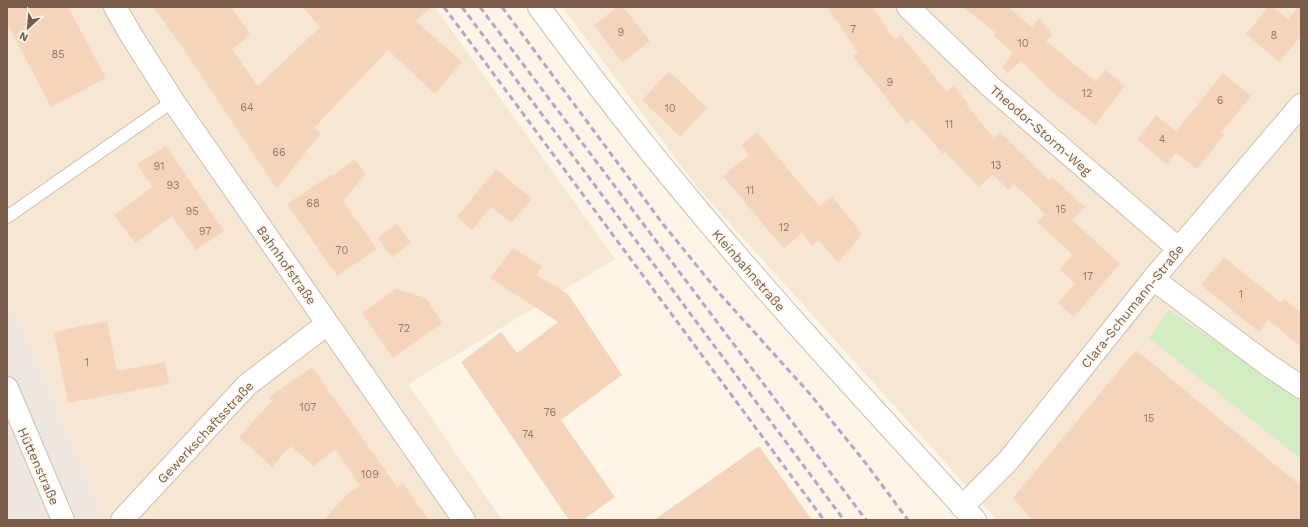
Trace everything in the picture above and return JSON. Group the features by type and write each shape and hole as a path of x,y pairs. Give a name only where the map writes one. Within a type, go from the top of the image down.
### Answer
{"street":[{"name":"Bahnhofstraße","path":"115,7 130,35 173,101 464,520"},
{"name":"Kleinbahnstraße","path":"538,7 594,81 689,199 822,354 968,513"},
{"name":"Theodor-Storm-Weg","path":"908,7 991,87 1179,249"},
{"name":"Clara-Schumann-Straße","path":"968,513 1153,279 1300,108"},
{"path":"1153,279 1268,366 1301,387"},
{"name":"Gewerkschaftsstraße","path":"126,519 247,385 327,324"},
{"name":"Hüttenstraße","path":"7,388 63,520"}],"lane":[{"path":"7,217 173,101"}],"shaded area":[{"path":"7,7 435,7 615,259 408,384 502,520 105,520 20,322 7,307"},
{"path":"562,7 1301,7 1301,520 997,520 699,189"},
{"path":"7,307 20,322 105,520 7,520"}],"green space":[{"path":"1169,310 1301,399 1301,459 1149,338"}],"building":[{"path":"7,7 68,7 106,78 51,107 7,23"},
{"path":"153,7 231,7 250,33 246,36 247,38 232,49 258,86 320,27 302,7 431,7 416,21 462,62 435,94 388,50 314,128 321,133 277,189 181,45"},
{"path":"617,7 623,7 650,41 622,62 594,25"},
{"path":"827,7 872,7 895,40 901,35 947,92 954,86 968,103 966,104 994,138 1000,132 1049,180 1052,177 1085,207 1072,220 1120,264 1074,317 1058,303 1075,283 1060,270 1072,254 1037,222 1045,214 1014,184 1008,190 993,174 979,187 945,152 943,154 912,119 907,124 853,56 858,53"},
{"path":"963,7 1008,7 1032,27 1039,18 1053,35 1046,41 1096,82 1105,70 1125,86 1095,125 1048,88 1021,61 1008,73 1002,67 1013,53 994,36 996,33"},
{"path":"1268,7 1273,7 1288,19 1298,7 1301,7 1301,36 1279,62 1246,34"},
{"path":"669,71 707,108 680,137 642,100"},
{"path":"1223,73 1251,96 1221,133 1224,135 1197,169 1176,153 1167,164 1137,140 1156,115 1176,131"},
{"path":"757,132 819,206 832,196 862,234 838,263 819,240 812,246 802,233 784,249 723,176 749,155 741,145"},
{"path":"166,146 224,231 196,250 172,216 135,243 114,215 152,187 137,164"},
{"path":"354,159 366,174 343,201 377,249 337,276 287,204 332,174 333,176"},
{"path":"496,169 532,199 511,223 491,207 472,230 457,217"},
{"path":"397,224 411,243 392,258 378,238"},
{"path":"513,248 542,266 537,275 568,294 622,375 561,420 615,497 583,520 569,520 461,362 501,332 517,353 558,322 490,278"},
{"path":"1224,257 1281,303 1284,299 1301,312 1301,347 1268,320 1259,332 1201,285"},
{"path":"396,289 426,298 442,323 393,358 362,313"},
{"path":"107,321 117,371 165,362 169,384 68,403 54,332"},
{"path":"1136,350 1301,486 1301,520 1032,520 1013,498"},
{"path":"312,367 397,487 403,483 429,520 324,520 347,494 360,486 335,449 313,466 291,446 272,467 239,437 272,401 269,397"},
{"path":"759,446 812,520 654,520"}],"railway":[{"path":"444,7 824,520"},
{"path":"462,7 844,520"},
{"path":"480,7 866,520"},
{"path":"502,7 663,224 719,293 810,394 864,461 908,520"}]}
